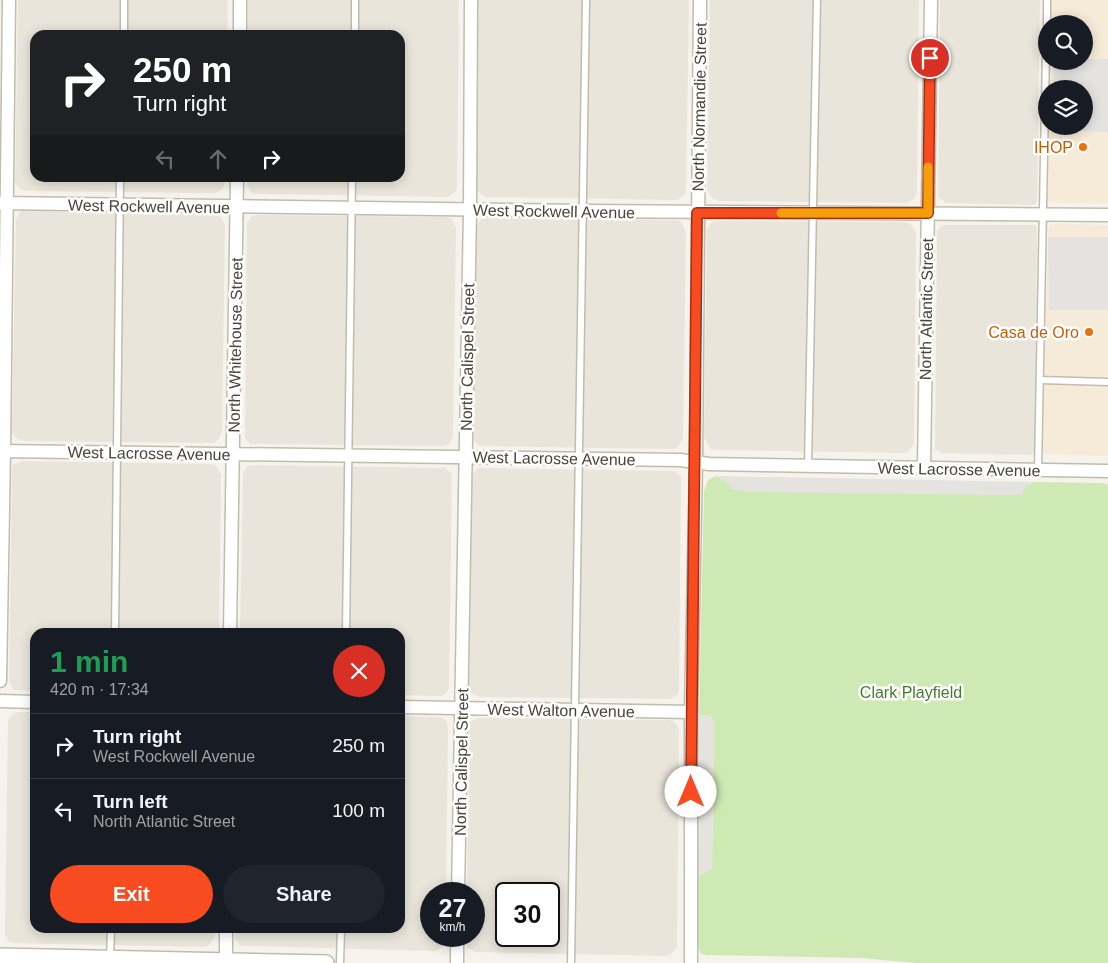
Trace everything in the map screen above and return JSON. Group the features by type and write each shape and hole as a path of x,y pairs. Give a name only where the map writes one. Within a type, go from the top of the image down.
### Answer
{"street":[{"path":"0,682 3,203 9,0"},
{"path":"240,0 240,30"},
{"name":"North Calispel Street","path":"458,882 470,210 471,0"},
{"name":"North Normandie Street","path":"691,963 691,712 696,463 700,0"},
{"name":"North Atlantic Street","path":"924,468 931,0"},
{"name":"North Whitehouse Street","path":"230,628 237,182"},
{"name":"West Rockwell Avenue","path":"3,203 697,213 1108,215"},
{"name":"West Lacrosse Avenue","path":"2,451 680,460 709,464 1108,471"},
{"path":"0,701 30,702"},
{"name":"West Walton Avenue","path":"405,707 691,712"},
{"path":"226,933 226,962"},
{"path":"456,963 457,947"},
{"path":"0,956 116,960 326,963"}],"lane":[{"path":"124,0 124,30"},
{"path":"355,0 355,30"},
{"path":"571,963 586,0"},
{"path":"808,466 816,0"},
{"path":"1047,0 1047,15"},
{"path":"1038,470 1046,70"},
{"path":"116,628 120,182"},
{"path":"346,628 352,182"},
{"path":"1040,380 1108,382"},
{"path":"112,933 116,960"},
{"path":"340,963 341,933"}],"shaded area":[{"path":"18,0 228,0 227,30 30,30 30,182 224,182 223,189 216,193 25,191 20,189 15,182"},
{"path":"248,0 459,0 457,188 455,192 448,197 256,194 251,192 247,182 405,182 405,30 248,30"},
{"path":"478,0 689,0 685,195 677,200 485,197 481,195 476,188"},
{"path":"710,0 919,0 917,193 915,198 907,203 718,201 712,198 707,190"},
{"path":"940,0 1040,0 1040,15 1038,15 1037,201 1035,205 946,203 938,197"},
{"path":"1050,0 1108,0 1108,204 1051,203 1048,201 1049,135 1093,135 1093,80 1049,80 1050,70 1093,70 1093,15 1050,15"},
{"path":"1093,59 1108,59 1108,132 1093,131 1093,80 1053,80 1054,70 1093,70"},
{"path":"21,211 215,214 220,216 225,224 222,432 217,441 213,443 24,441 14,436 12,431 16,219"},
{"path":"252,216 447,217 452,219 456,228 453,436 449,444 443,446 251,444 245,439 247,223"},
{"path":"481,219 677,220 681,222 686,231 683,439 678,447 673,449 480,446 474,442 476,226"},
{"path":"716,221 904,222 914,228 916,233 914,443 909,451 904,453 713,450 709,447 704,437 707,230 711,223"},
{"path":"942,225 1036,226 1035,450 1031,455 941,453 935,449 937,231"},
{"path":"1050,225 1108,225 1108,454 1106,456 1042,453 1048,232"},
{"path":"1048,237 1108,237 1108,310 1049,310"},
{"path":"21,461 212,464 216,466 221,474 219,628 30,628 30,691 14,690 9,682 13,465"},
{"path":"247,466 444,468 452,473 449,688 445,694 441,696 405,695 405,628 240,628 243,473"},
{"path":"477,469 674,471 681,476 679,691 675,697 671,699 479,697 471,693 469,688 472,476"},
{"path":"716,476 1034,482 1025,486 1021,495 746,492 733,489"},
{"path":"30,712 30,933 215,933 215,937 209,945 204,947 11,943 8,941 5,934 8,721 13,713"},
{"path":"699,715 709,715 714,720 712,869 698,876"},
{"path":"405,716 438,717 447,722 446,882 420,882 420,947 442,947 436,951 240,946 235,939 236,933 405,933"},
{"path":"479,718 668,720 673,721 677,725 679,730 677,947 671,954 666,956 475,952 467,947 485,947 485,882 467,882 469,726 471,721"}],"green space":[{"name":"Clark Playfield","path":"716,476 727,482 733,489 1021,495 1025,486 1034,482 1103,483 1108,485 1108,963 916,963 861,958 701,954 697,943 698,876 712,869 714,721 709,715 699,715 704,491 708,480"}],"slow traffic":[{"path":"781,213 928,213 928,167"}],"place":[{"name":"IHOP","path":"1083,147"},
{"name":"Casa de Oro","path":"1089,332"}],"route":[{"path":"691,792 696,463 697,213 928,213 930,58"}]}
